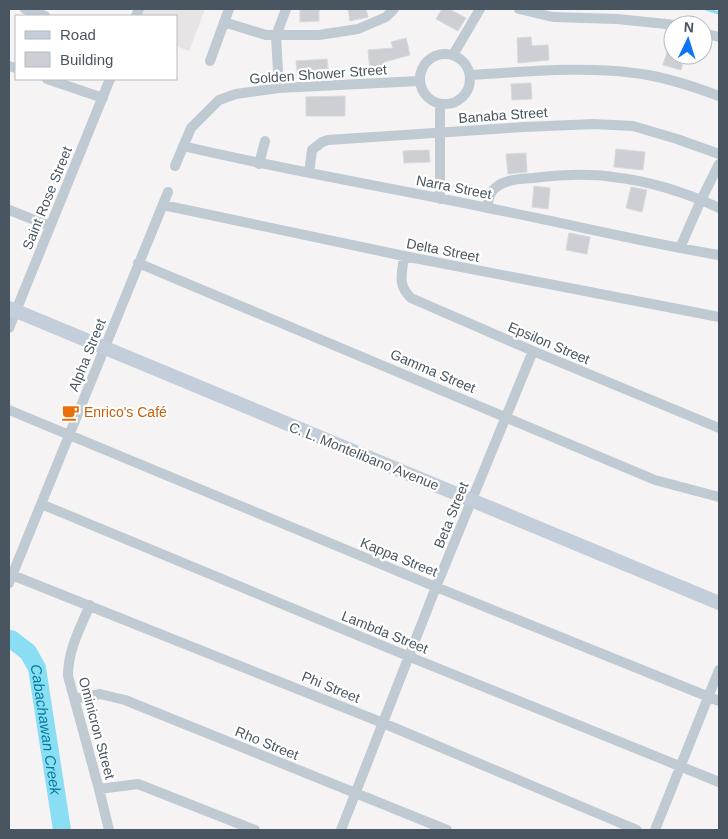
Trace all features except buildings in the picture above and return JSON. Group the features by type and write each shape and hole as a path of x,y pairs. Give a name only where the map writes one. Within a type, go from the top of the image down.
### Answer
{"street":[{"path":"25,9 42,15"},
{"path":"210,61 229,9"},
{"path":"278,88 276,36 286,9"},
{"path":"224,22 266,35 319,35 358,29 386,17 394,9"},
{"path":"453,55 480,9"},
{"path":"519,9 553,17 609,18 663,24"},
{"path":"443,54 453,55 466,64 470,75 470,83 463,96 456,102 447,104 440,104 427,97 419,81 422,68 427,61 434,56 443,54"},
{"path":"470,75 581,70 617,71 659,77 719,96"},
{"path":"50,80 103,98"},
{"name":"Saint Rose Street","path":"9,328 12,310 50,226 110,80"},
{"name":"Golden Shower Street","path":"183,146 191,128 219,100 236,94 278,88 419,81"},
{"path":"440,104 440,198"},
{"name":"Banaba Street","path":"309,173 312,150 328,140 584,124 633,126 719,154"},
{"path":"260,164 265,141"},
{"path":"175,166 183,146"},
{"name":"Narra Street","path":"183,146 260,164 487,207 719,255"},
{"path":"680,248 719,164"},
{"path":"487,207 491,193 505,182 544,176 612,176 701,200 719,208"},
{"name":"Alpha Street","path":"10,579 168,192"},
{"name":"Delta Street","path":"163,205 404,256 719,317"},
{"path":"9,210 50,226"},
{"name":"Epsilon Street","path":"404,256 403,290 411,298 719,428"},
{"name":"Gamma Street","path":"138,263 655,480 719,497"},
{"name":"C. L. Montelibano Avenue","path":"12,310 719,603"},
{"name":"Beta Street","path":"340,830 410,657 436,587 533,351"},
{"name":"Kappa Street","path":"9,410 436,587 719,701"},
{"name":"Lambda Street","path":"41,504 410,657 719,782"},
{"name":"Phi Street","path":"10,579 90,605 383,723 635,830"},
{"name":"Ominicron Street","path":"90,605 71,651 68,663 68,676 76,699 108,830"},
{"path":"655,830 719,670"},
{"name":"Rho Street","path":"76,699 100,694 119,698 447,830"},
{"path":"99,789 138,784 255,830"}],"shaded area":[{"path":"144,9 205,9 189,51 178,47 178,15 141,15"}],"waterway":[{"path":"706,9 719,13"},
{"name":"Cabachawan Creek","path":"9,640 11,639 28,652 37,668 62,830"}],"place":[{"name":"Enrico's Café","path":"70,412"}]}
